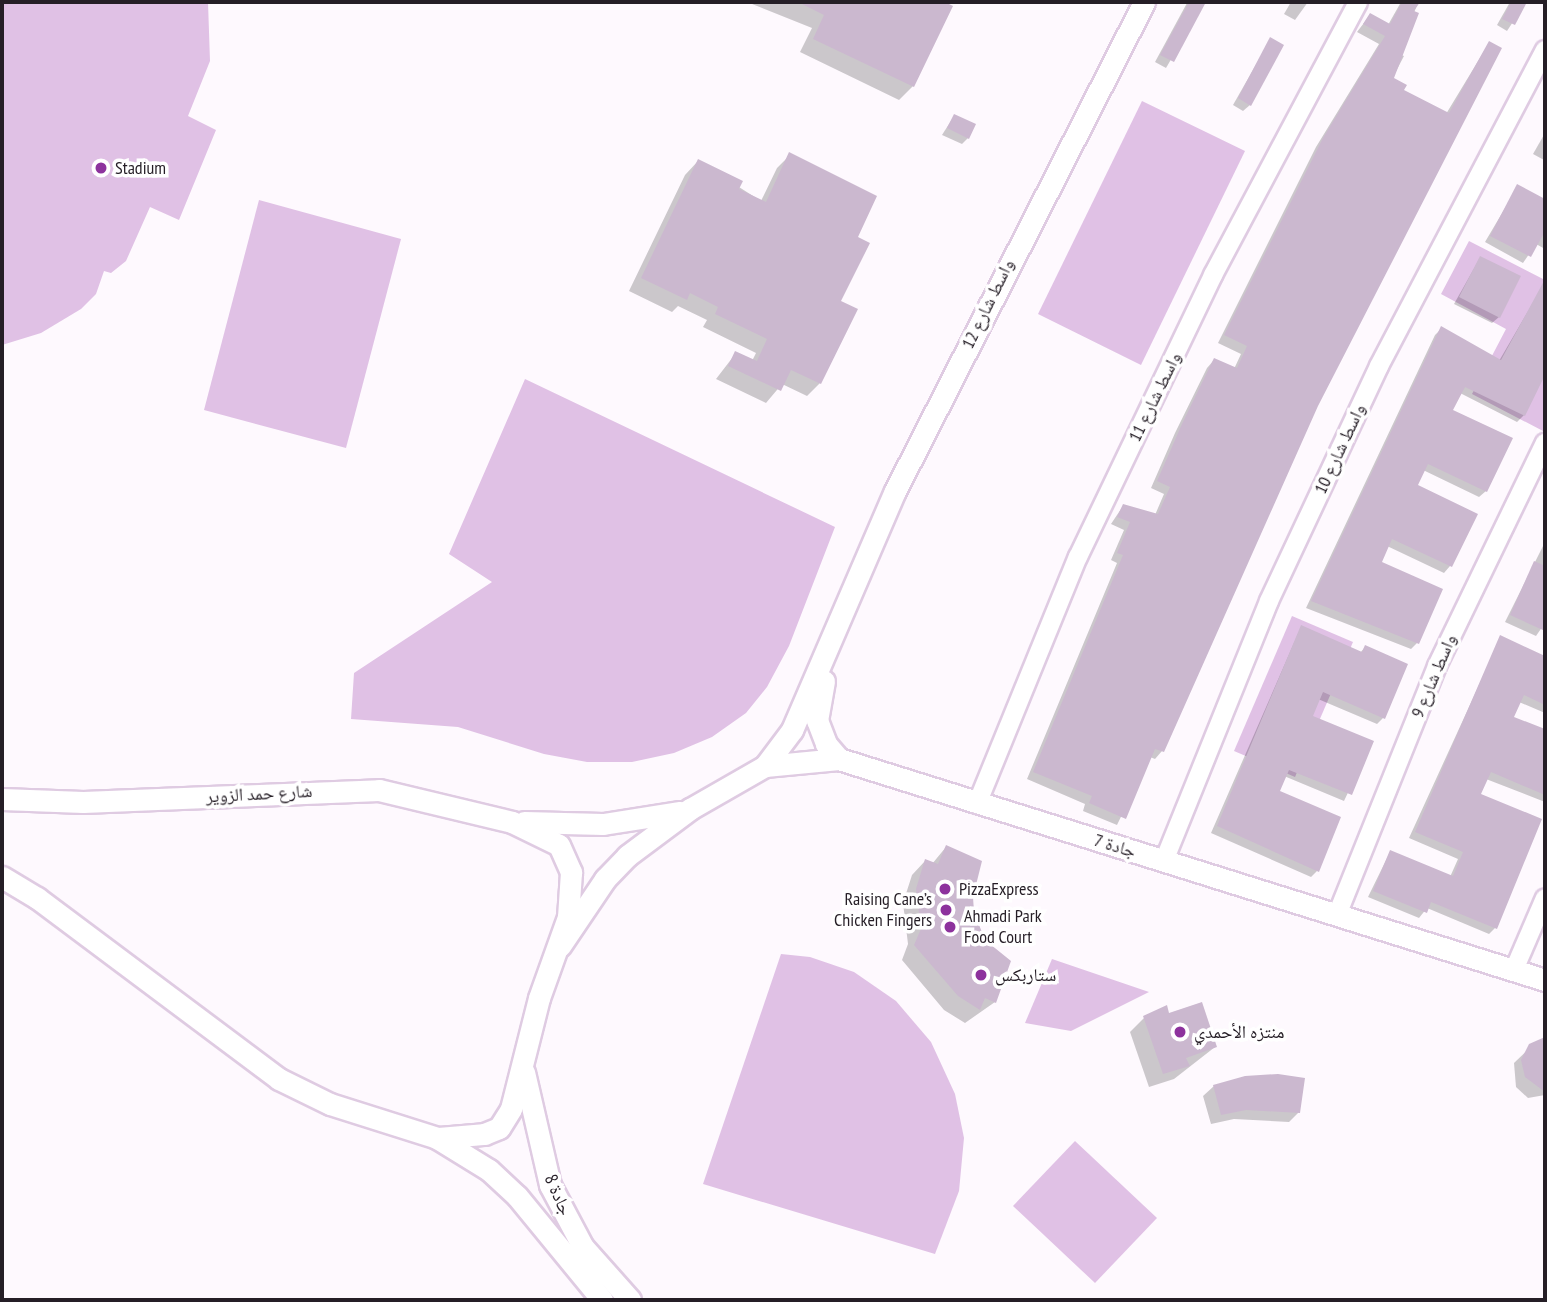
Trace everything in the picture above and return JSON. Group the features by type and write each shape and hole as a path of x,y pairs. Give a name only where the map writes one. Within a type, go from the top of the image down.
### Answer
{"main road":[{"name":"واسط شارع 12","path":"765,766 792,730 895,491 1144,2"},
{"name":"واسط شارع 12","path":"839,759 826,744 817,720 819,699 844,611"},
{"name":"جادة 7","path":"560,946 605,878 627,856 690,809 765,766 839,759 1545,981"},
{"name":"شارع حمد الزوير","path":"2,799 83,802 368,790 421,797 512,822"},
{"name":"جادة 7","path":"512,822 624,823 690,809"},
{"path":"2,877 37,898 279,1079 330,1104 437,1138 484,1134 499,1128 523,1072 539,998 560,946 572,889 568,858 549,838 512,822"},
{"name":"جادة 8","path":"523,1072 550,1185 583,1247 629,1300"},
{"name":"جادة 8","path":"437,1138 489,1170 517,1196 602,1300"}],"street":[{"name":"واسط شارع 11","path":"977,804 1078,557 1213,275 1358,2"},
{"name":"واسط شارع 10","path":"1164,861 1269,601 1373,379 1545,50"},
{"name":"واسط شارع 9","path":"1337,915 1437,666 1545,443"},
{"path":"1514,970 1545,898"}],"shaded area":[{"name":"Stadium","path":"2,2 208,2 210,61 188,116 216,130 179,220 150,207 126,261 111,273 104,271 96,294 81,309 41,333 2,345"},
{"path":"1142,101 1245,151 1141,365 1038,314"},
{"path":"259,200 401,239 346,448 204,410"},
{"path":"1469,241 1545,280 1543,431 1472,394 1506,329 1441,294"},
{"path":"525,379 835,527 789,646 767,687 746,713 712,737 674,753 632,762 587,762 544,754 458,727 351,719 354,673 492,582 449,554"},
{"path":"1292,616 1353,642 1295,777 1234,751"},
{"path":"781,954 810,957 854,972 896,1001 931,1042 955,1094 964,1138 959,1191 935,1254 703,1184"},
{"path":"1052,959 1149,992 1071,1031 1025,1023"},
{"path":"1075,1141 1157,1218 1095,1283 1013,1206"}],"building":[{"path":"798,2 945,2 953,6 914,87 813,39 824,15"},
{"path":"1189,2 1206,2 1174,62 1160,55"},
{"path":"1402,2 1420,2 1414,11 1419,13 1394,78 1407,85 1404,90 1449,113 1489,41 1502,48 1318,406 1164,752 1155,749 1126,819 1089,803 1092,796 1033,772 1123,555 1117,553 1130,522 1117,517 1123,504 1158,514 1170,487 1157,481 1214,358 1237,368 1247,346 1224,335 1323,138 1385,36 1363,24 1370,13 1390,24"},
{"path":"1511,2 1527,2 1515,25 1502,19"},
{"path":"1270,37 1284,45 1251,106 1238,98"},
{"path":"954,114 976,124 969,139 947,128"},
{"path":"789,152 877,196 858,237 870,243 841,301 858,309 821,384 791,370 781,391 728,366 735,351 757,361 767,339 715,314 718,307 690,293 687,300 641,278 698,159 743,181 739,189 766,202"},
{"path":"1517,184 1545,199 1545,231 1531,257 1490,236"},
{"path":"1480,256 1521,276 1500,318 1459,297"},
{"path":"1545,279 1545,375 1525,416 1465,387 1453,410 1513,438 1487,492 1428,464 1418,485 1478,514 1452,567 1392,539 1382,562 1443,589 1419,644 1311,601 1441,326 1501,360"},
{"path":"1534,561 1545,566 1545,631 1510,615"},
{"path":"1301,625 1362,652 1365,645 1408,664 1385,719 1323,692 1313,716 1374,741 1352,795 1289,770 1280,791 1341,817 1319,872 1217,826"},
{"path":"1500,635 1545,656 1545,705 1524,695 1514,717 1545,729 1545,795 1491,772 1481,794 1542,819 1497,929 1431,902 1427,913 1373,891 1390,850 1453,876 1463,852 1415,832"},
{"name":"Ahmadi Park Food Court","path":"946,845 982,861 973,897 974,912 985,940 1011,961 996,1003 985,998 980,1010 958,996 914,945 921,929 916,889 925,859 938,864"},
{"name":"منتزه الأحمدي","path":"1202,1002 1217,1047 1186,1058 1190,1066 1163,1074 1143,1016 1167,1005 1169,1013"},
{"path":"1545,1037 1545,1092 1525,1077 1521,1060 1529,1044"},
{"path":"1278,1074 1305,1078 1300,1113 1246,1110 1221,1115 1213,1085 1245,1076"}],"place":[{"name":"Stadium","path":"101,168"},
{"name":"PizzaExpress","path":"945,889"},
{"name":"Raising Cane’s Chicken Fingers","path":"946,910"},
{"name":"Ahmadi Park Food Court","path":"950,927"},
{"name":"ستاربكس","path":"981,975"},
{"name":"منتزه الأحمدي","path":"1180,1032"}]}
